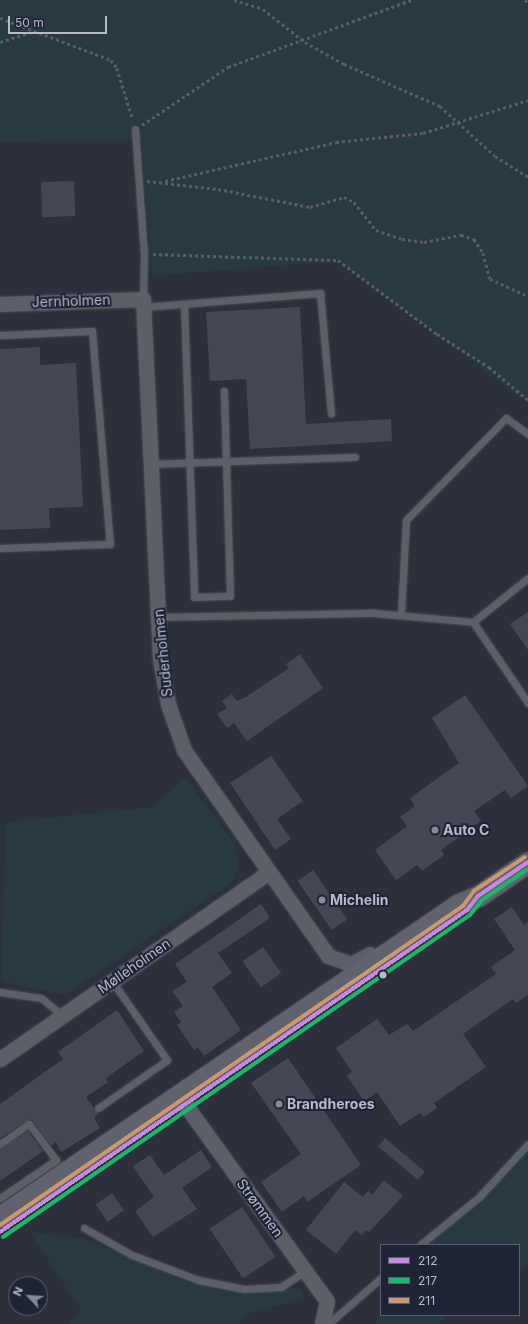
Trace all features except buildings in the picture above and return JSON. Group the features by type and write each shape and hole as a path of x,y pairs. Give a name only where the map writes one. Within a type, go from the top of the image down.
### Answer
{"street":[{"name":"Jernholmen","path":"0,304 143,303"},
{"name":"Suderholmen","path":"143,303 158,617 168,704 184,750 268,873 328,956 344,963 358,963 381,947 419,932"},
{"path":"0,1232 419,932 459,904 478,896 528,862"},
{"name":"Mølleholmen","path":"0,1059 268,873"},
{"path":"0,1217 182,1101 467,910 478,896"},
{"name":"Strømmen","path":"182,1101 327,1301 322,1324"}],"lane":[{"path":"135,129 140,180 144,254 143,303 184,304 320,293 331,413"},
{"path":"184,304 194,597 230,596 224,391"},
{"path":"0,334 92,331 110,544 0,548"},
{"path":"401,615 406,520 506,418 528,434"},
{"path":"151,464 355,457"},
{"path":"158,617 401,615 473,622 528,578"},
{"path":"473,622 528,703"},
{"path":"98,1108 167,1060 112,981"},
{"path":"0,992 41,998 63,1016"},
{"path":"0,1144 29,1124 56,1160 0,1198"},
{"path":"421,1244 479,1197 528,1144"},
{"path":"84,1228 139,1258 198,1280 244,1289 281,1287 305,1271"},
{"path":"328,1324 380,1279"}],"path":[{"path":"234,0 263,9 300,39 344,64 440,106 454,121 495,156 528,177"},
{"path":"0,18 30,31 111,60 117,68 135,129 228,67 300,39 411,0"},
{"path":"0,42 30,31"},
{"path":"163,181 336,142 423,133 454,121 528,100"},
{"path":"140,180 163,181 310,207 344,197 354,202 376,230 402,239 424,242 461,235 474,238 483,253 490,279 528,296"},
{"path":"144,254 338,260 437,334 489,367 528,400"}],"shaded area":[{"path":"0,0 528,0 528,403 337,261 152,276 141,140 0,142"},
{"path":"185,778 233,842 240,864 232,882 65,995 1,981 6,822 153,807"},
{"path":"528,1153 528,1265 520,1269 520,1244 430,1244"},
{"path":"30,1232 84,1239 176,1278 217,1290 237,1292 294,1288 301,1289 304,1298 245,1315 240,1324 69,1324 82,1312"},
{"path":"381,1316 447,1316 439,1324 375,1324"}],"transit line":[{"name":"211","path":"0,1225 463,906 474,891 525,857"},
{"name":"212","path":"0,1232 467,910 478,896 528,862"},
{"name":"217","path":"3,1237 470,915 482,900 528,869"}],"place":[{"name":"Auto C","path":"435,830"},
{"name":"Michelin","path":"322,900"},
{"name":"Brandheroes","path":"279,1104"}]}
